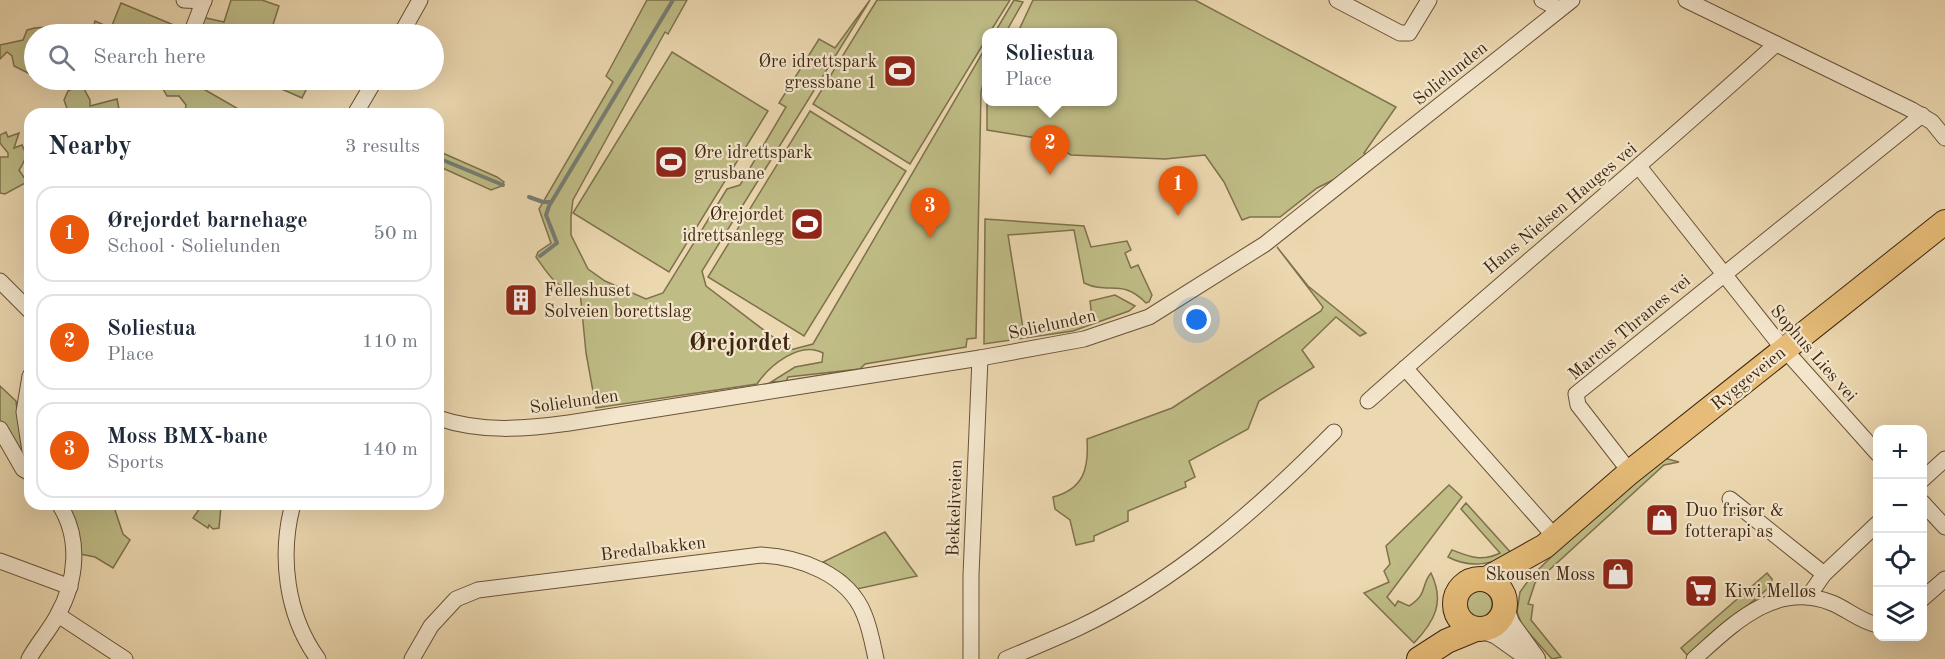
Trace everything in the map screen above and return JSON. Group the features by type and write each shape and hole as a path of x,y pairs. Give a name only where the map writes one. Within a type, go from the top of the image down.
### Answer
{"main road":[{"name":"Ryggeveien","path":"1505,606 1511,588 1550,541 1630,472 1945,222"},
{"name":"Ryggeveien","path":"1486,579 1550,541"},
{"path":"1418,659 1447,641 1480,629 1498,621 1505,606 1497,585 1486,579 1465,583 1456,595 1455,609 1462,623 1480,629"},
{"path":"1418,659 1455,609"}],"street":[{"path":"184,0 204,1 194,24"},
{"path":"407,24 420,0"},
{"path":"1337,0 1400,33 1409,33 1428,0"},
{"path":"1542,0 1565,5"},
{"path":"1686,0 1922,115 1932,122 1945,138"},
{"name":"Solielunden","path":"444,419 494,429 529,428 980,358 1103,334 1164,309 1265,244 1565,5"},
{"name":"Hans Nielsen Hauges vei","path":"1368,401 1521,266 1640,168 1776,44"},
{"path":"359,108 369,90"},
{"name":"Marcus Thranes vei","path":"1630,472 1578,405 1576,394 1922,115"},
{"path":"1640,168 1724,275"},
{"name":"Sophus Lies vei","path":"1724,275 1784,349 1873,448"},
{"path":"0,281 24,305"},
{"name":"Bekkeliveien","path":"970,659 980,358"},
{"path":"1405,368 1550,541"},
{"path":"0,429 18,462 24,468"},
{"path":"1006,659 1079,628 1166,576 1269,495 1335,432"},
{"path":"1924,479 1945,459"},
{"path":"1730,499 1824,574"},
{"path":"1927,507 1945,527"},
{"path":"29,659 58,615 70,587 74,562 74,537 61,510"},
{"path":"292,510 285,544 290,599 309,647 318,659"},
{"path":"1808,597 1824,574 1873,528"},
{"name":"Bredalbakken","path":"412,659 431,626 456,599 478,590 761,555 787,558 816,567 843,586 864,614 876,659"},
{"path":"0,561 70,587"},
{"path":"1927,595 1945,579"},
{"path":"1694,659 1745,614 1787,598 1808,597 1832,603 1873,623"},
{"path":"1505,606 1509,623 1534,659"},
{"path":"58,615 125,659"},
{"path":"1480,629 1497,634 1534,659"}],"shaded area":[{"path":"231,0 262,0 279,6 273,24 199,24 202,17 224,22"},
{"path":"647,0 687,0 668,34 665,32 573,200 571,235 588,269 605,281 646,299 663,293 727,189 740,185 786,107 779,103 819,39 835,48 870,0 702,271 706,286 790,350 813,344 982,54 976,338 967,339 966,347 865,364 860,369 788,377 786,382 771,382 795,367 822,362 823,353 805,350 795,352 777,363 757,384 596,408 586,353 580,291 572,291 554,281 536,257 538,252 551,243 539,209 613,82 606,76"},
{"name":"Øre idrettspark gressbane 1","path":"877,0 1010,0 992,28 982,28 982,46 910,164 813,104"},
{"path":"1014,0 1023,2 1008,28 997,28"},
{"path":"1033,0 1195,0 1396,107 1364,153 1366,154 1335,179 1317,188 1280,217 1250,217 1242,220 1224,182 1205,155 1165,159 1071,155 1043,139 987,130 987,106 1117,106 1117,28 1020,28"},
{"path":"121,3 171,24 113,24"},
{"path":"24,38 24,71 14,66 12,56 7,52 0,59 0,45 23,40"},
{"name":"Ørejordet idrettsanlegg","path":"672,52 768,111 669,272 573,213"},
{"path":"85,90 90,100 90,106 117,99 119,108 67,108 64,100 68,91"},
{"path":"164,90 205,90 237,108 186,108 186,105 179,96 167,96"},
{"path":"284,90 306,90 302,98"},
{"name":"Ørejordet idrettsanlegg","path":"810,111 906,171 804,336 708,277"},
{"path":"6,132 8,137 19,133 14,148 22,145 24,149 24,161 19,170 24,178 24,184 5,194 0,193 0,157 8,157 8,153 0,143 0,135"},
{"path":"444,154 504,182 502,186 491,190 444,169"},
{"path":"985,219 1084,226 1091,247 1127,241 1131,250 1125,253 1131,268 1138,265 1152,295 1149,302 1146,303 1130,291 1101,288 1084,283 1074,230 1008,235 1023,328 1092,318 1090,301 1115,295 1135,306 1129,311 1073,331 984,344"},
{"path":"1277,247 1308,286 1366,333 1360,336 1336,317 1302,350 1314,367 1259,401 1248,429 1189,461 1195,477 1185,482 1186,487 1128,511 1128,521 1094,536 1094,541 1076,545 1070,520 1055,509 1053,497 1072,489 1078,483 1087,459 1087,439 1172,408 1321,311 1323,307"},
{"path":"0,386 16,401 23,461 0,424"},
{"path":"1664,458 1679,462 1664,465 1535,583 1528,604 1533,605 1531,620 1561,657 1552,659 1522,625 1517,612 1520,592 1531,577 1566,542"},
{"path":"1449,485 1462,497 1387,597 1395,606 1398,601 1409,606 1422,593 1431,573 1437,593 1436,611 1414,643 1364,593 1389,582 1384,571 1390,564 1386,546"},
{"path":"1466,503 1513,555 1480,564 1464,563 1448,557 1452,550 1476,558 1500,553 1461,509"},
{"path":"68,510 115,510 123,534 130,540 113,568 95,557 80,554"},
{"path":"199,510 221,510 219,528 213,529 209,525 208,528 193,518"},
{"path":"885,532 917,576 857,589 845,576 823,562"},
{"path":"1767,573 1772,579 1772,585 1688,656 1681,648"},
{"path":"1478,590 1488,594 1492,604 1488,614 1478,618 1468,614 1464,604 1468,594"}],"waterway":[{"path":"540,256 557,243 546,215 549,206 673,0"},
{"path":"444,160 503,185"},
{"path":"529,197 551,202"}],"place":[{"name":"Øre idrettspark gressbane 1","path":"900,71"},
{"name":"Øre idrettspark grusbane","path":"671,162"},
{"name":"Soliestua","path":"1050,175"},
{"name":"Ørejordet barnehage","path":"1178,216"},
{"name":"Ørejordet idrettsanlegg","path":"807,224"},
{"name":"Moss BMX-bane","path":"930,238"},
{"name":"Felleshuset Solveien borettslag","path":"521,300"},
{"name":"Duo frisør & fotterapi as","path":"1662,520"},
{"name":"Skousen Moss","path":"1618,574"},
{"name":"Kiwi Melløs","path":"1701,591"}],"district":[{"name":"Ørejordet","path":"740,342"}]}
